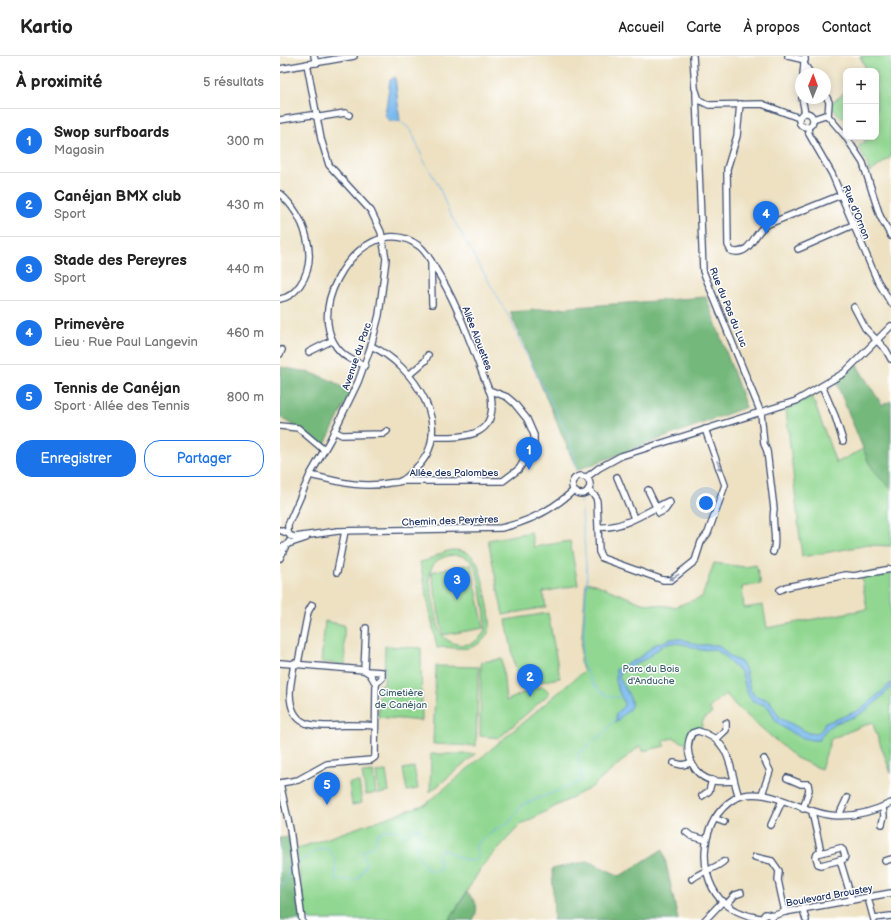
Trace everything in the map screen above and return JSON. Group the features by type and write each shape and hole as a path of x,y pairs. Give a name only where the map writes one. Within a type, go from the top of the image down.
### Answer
{"street":[{"path":"314,56 316,63"},
{"path":"280,69 354,56"},
{"name":"Rue du Pas du Luc","path":"693,56 697,110 703,271 741,360 760,411 764,444 767,451 774,509 772,516 776,546 773,552"},
{"path":"788,56 805,60"},
{"name":"Avenue du Parc","path":"280,558 289,534 288,525 310,474 334,431 365,365 379,315 386,272 386,259 382,237 371,211 329,165 316,116 307,64"},
{"path":"696,94 699,100 715,105 762,104 799,118"},
{"path":"697,110 705,102"},
{"path":"740,104 737,136 727,169 728,245 731,251 736,252 749,248 761,229 766,225 841,195"},
{"path":"803,104 805,113"},
{"path":"828,104 830,113 828,116"},
{"path":"280,120 311,115 320,117 345,113 349,115"},
{"path":"805,113 809,114 813,119"},
{"path":"799,118 805,113"},
{"path":"813,119 824,115 828,116 843,134"},
{"path":"799,118 800,125 808,127 812,124 813,119"},
{"name":"Rue d'Ornon","path":"808,127 810,134 828,166 852,225 877,280 891,303"},
{"path":"848,140 863,163 883,222 891,236"},
{"path":"280,194 293,207 302,224 309,256 306,274 301,284 292,294 280,299"},
{"path":"798,249 852,225"},
{"name":"Allée Alouettes","path":"382,237 389,236 407,239 420,246 431,261 454,301 488,390 492,406 491,418 486,427 477,434 466,437 432,437"},
{"path":"365,365 346,358 331,341 327,315 328,304 334,285 348,262 371,242 382,237"},
{"path":"431,261 432,304"},
{"path":"854,307 865,328 876,339 891,359"},
{"path":"587,478 605,464 621,456 760,411 796,401 844,373 876,339 891,326"},
{"path":"309,352 331,341"},
{"path":"371,346 378,349 409,375 426,403 431,420 432,437 427,456 401,481"},
{"path":"409,375 425,361 428,356"},
{"path":"822,386 835,416 843,441"},
{"name":"Allée des Palombes","path":"310,474 354,485 381,485 401,481 503,481 519,469 534,444 534,435 527,419 514,403 506,397 488,390"},
{"path":"280,426 298,428 324,450"},
{"path":"588,490 596,496 599,527 599,552 604,561 666,581 671,580 693,563 701,542 708,533 726,485 705,429"},
{"path":"334,431 342,435 384,434 388,431"},
{"path":"581,475 587,478 590,485 588,490 581,494 573,491 571,485 576,477 581,475"},
{"path":"618,478 634,518"},
{"path":"599,527 618,526 656,507 648,490"},
{"name":"Chemin des Peyrères","path":"289,534 318,534 345,531 501,528 519,524 547,512 573,491"},
{"path":"280,530 288,525"},
{"path":"280,530 289,534"},
{"path":"337,572 345,531"},
{"name":"Chemin des Peyrères","path":"284,546 318,534"},
{"path":"780,590 786,587 846,575 854,576 891,569"},
{"path":"312,606 308,612 290,694 292,707 298,719 308,725 324,727 347,725 375,726"},
{"path":"302,920 294,858 280,785 298,780 327,764 371,760 375,757 376,684 374,679 365,671 366,628"},
{"path":"280,663 296,663 382,672 382,678 376,684"},
{"path":"716,739 726,730 726,723"},
{"path":"733,781 712,780 699,772 691,763 688,746 692,733 701,732 716,739 724,748 730,759 733,781 739,797 762,794 812,812 840,815 861,814 891,803"},
{"path":"762,794 770,771 764,759"},
{"path":"674,763 682,765 691,763"},
{"path":"787,778 808,784 809,790 803,809"},
{"path":"702,796 709,791 712,780"},
{"name":"Boulevard Broustey","path":"739,797 731,801 716,819 706,840 707,870 712,886 725,903 749,918 760,919 765,914 772,918 785,912 891,893"},
{"path":"840,815 847,798"},
{"path":"771,825 782,801"},
{"path":"882,824 884,816 883,807"},
{"path":"812,812 821,852"},
{"path":"716,819 724,822"},
{"path":"686,832 691,836 706,840"},
{"path":"840,848 843,850 845,856 840,860 821,865 818,864 816,857 817,854 821,852 840,848"},
{"path":"755,857 772,861 780,871 778,880 785,912"},
{"path":"840,860 852,900"},
{"path":"692,878 720,865 724,861"},
{"path":"705,920 735,895 741,893"},
{"path":"868,898 874,919 891,916"},
{"path":"804,909 806,920"}],"green space":[{"path":"860,56 891,56 891,157 869,173 867,163 858,147 866,140 879,140 879,68 866,68"},
{"path":"843,94 843,118 840,117 830,105"},
{"path":"706,297 746,407 577,470 510,312"},
{"path":"856,364 882,405 891,401 891,486 889,487 877,475 869,463 836,382"},
{"path":"281,367 326,378 335,382 350,394 324,446 280,417"},
{"path":"812,396 836,463 863,449 869,463 889,487 891,486 891,546 868,545 802,557 786,409"},
{"path":"531,532 534,547 570,541 578,585 543,592 546,607 503,615 488,540"},
{"path":"452,550 466,552 476,561 488,604 490,622 489,631 482,641 476,646 470,648 437,648 420,562 429,560 443,552","holes":["457,555 467,558 473,563 482,596 486,625 481,637 469,644 462,645 448,641 439,630 429,580 431,569 439,559"]},
{"name":"Parc du Bois d'Anduche","path":"714,563 745,567 756,565 761,584 742,587 744,608 763,605 767,628 867,609 861,574 891,571 891,773 872,722 831,739 821,769 796,758 736,706 726,694 709,708 712,713 703,720 701,730 695,732 689,744 674,738 664,740 665,746 643,751 641,745 592,787 520,825 483,865 449,920 310,920 305,914 296,849 426,804 584,671 580,662 586,582 595,584 642,603 674,607 702,597"},
{"path":"471,564 484,628 443,635 431,572"},
{"path":"548,613 560,678 519,686 506,620"},
{"path":"325,621 344,625 345,665 321,662"},
{"name":"Cimetière de Canéjan","path":"385,646 421,648 422,721 378,717 379,685 384,684"},
{"path":"502,659 506,701 534,688 544,687 550,693 499,738 480,736 481,662"},
{"path":"436,666 479,667 476,746 433,744"},
{"path":"431,754 476,754 430,792"},
{"path":"414,767 418,789 407,791 403,769"},
{"path":"386,771 389,792 379,794 376,772"},
{"path":"373,772 376,793 366,795 362,773"},
{"path":"359,782 362,803 352,805 349,783"},
{"path":"289,837 299,914 306,920 280,920 280,838"},
{"path":"663,849 678,920 553,920 552,869 588,861 620,876"},
{"path":"467,892 473,899 477,908 473,920 449,920"}],"water":[{"path":"395,77 400,121 390,121 385,115 390,80"},
{"path":"671,639 682,639 698,645 718,645 732,658 741,662 745,668 750,689 754,695 770,701 780,718 809,733 817,734 822,729 825,722 832,721 862,709 891,683 891,686 877,701 860,714 832,725 823,733 819,740 808,739 785,729 776,720 769,708 750,698 741,671 733,666 724,655 714,649 701,650 684,644 671,643 662,646 647,658 621,672 619,676 630,697 631,705 616,723 616,714 623,707 624,703 616,685 616,669 638,659 656,644"}],"waterway":[{"path":"400,121 411,130 424,161 439,186 448,210 510,319 525,352 569,436 577,470"},
{"path":"581,498 587,579 582,662 592,683 600,691 610,697 622,697"},
{"path":"298,863 318,849 328,848 336,861 335,876 337,880 358,879 366,864 362,852 373,846 378,833 386,830 398,830 404,836 414,828 419,828 421,831 416,852 428,870 437,870 441,866 437,855 441,850 449,852 461,859 471,861 476,860 478,856 476,846 478,842 497,828 510,822 522,805 582,781 578,754 605,732 616,718"},
{"path":"280,888 286,883 289,866 292,864"}],"place":[{"name":"Primevère","path":"766,234"},
{"name":"Swop surfboards","path":"529,470"},
{"name":"Stade des Pereyres","path":"457,600"},
{"name":"Canéjan BMX club","path":"530,697"},
{"name":"Tennis de Canéjan","path":"327,805"}]}
